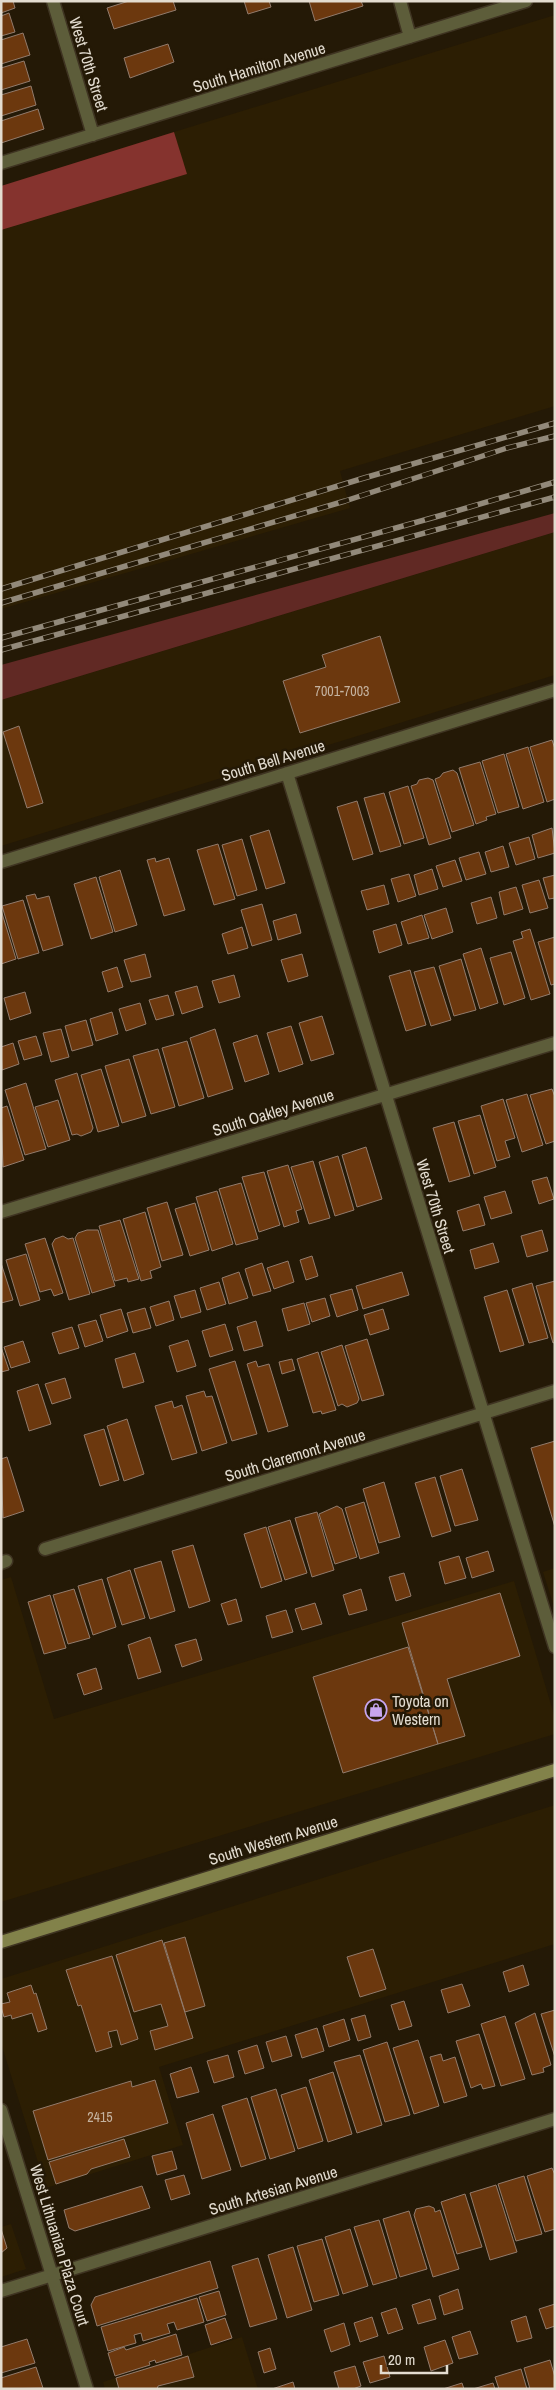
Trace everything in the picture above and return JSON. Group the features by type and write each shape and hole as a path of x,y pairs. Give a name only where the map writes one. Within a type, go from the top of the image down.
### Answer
{"main road":[{"name":"South Western Avenue","path":"1,1942 555,1770"}],"street":[{"name":"West 70th Street","path":"53,1 93,135"},
{"path":"400,1 410,37"},
{"name":"South Hamilton Avenue","path":"1,163 526,1"},
{"name":"South Bell Avenue","path":"1,862 555,690"},
{"name":"West 70th Street","path":"287,773 384,1096 555,1648"},
{"name":"South Oakley Avenue","path":"1,1212 555,1043"},
{"name":"South Claremont Avenue","path":"45,1549 555,1391"},
{"name":"West Lithuanian Plaza Court","path":"1,2110 87,2389"},
{"name":"South Artesian Avenue","path":"1,2292 555,2119"}],"shaded area":[{"path":"555,15 555,406 340,471 350,508 1,609 1,230 186,174 174,132"},
{"path":"174,132 187,174 1,230 1,186"},
{"path":"555,513 555,532 1,700 1,665"},
{"path":"555,532 555,675 1,846 1,700"},
{"path":"555,1568 555,1610 543,1572"},
{"path":"11,1577 54,1719 514,1581 555,1718 555,1734 1,1902 1,1580"},
{"path":"555,1805 555,1944 159,2067 183,2145 46,2188 1,2043 1,1979"},
{"path":"11,2224 26,2269 1,2277 1,2227"},
{"path":"242,2337 258,2389 105,2389 103,2382"}],"building":[{"path":"1,1 13,1 15,8 1,13"},
{"path":"129,1 173,1 176,10 114,29 107,8"},
{"path":"244,1 269,1 271,7 248,14"},
{"path":"309,1 361,1 363,6 315,21"},
{"path":"9,13 15,32 1,36 1,16"},
{"path":"23,33 30,55 1,64 1,40"},
{"path":"168,44 174,62 130,78 124,58"},
{"path":"24,61 30,81 1,90 1,68"},
{"path":"31,86 36,105 1,116 1,95"},
{"path":"38,109 44,129 1,143 1,121"},
{"path":"380,636 400,702 300,733 283,681 326,667 322,655"},
{"path":"19,726 43,803 27,808 3,732"},
{"path":"552,740 555,749 555,799 547,802 530,747"},
{"path":"528,747 544,802 523,809 506,754"},
{"path":"504,754 519,807 498,813 482,761"},
{"path":"480,762 496,814 486,817 487,820 476,824 459,768"},
{"path":"453,770 457,773 474,825 452,832 435,779 443,773"},
{"path":"428,778 433,780 451,838 429,845 411,786 417,784 419,780"},
{"path":"408,786 424,838 404,844 389,792"},
{"path":"384,793 401,846 380,852 364,798"},
{"path":"357,801 373,854 353,860 337,807"},
{"path":"552,828 555,853 538,858 532,835"},
{"path":"269,830 285,883 266,889 250,836"},
{"path":"529,837 535,859 516,865 509,843"},
{"path":"242,839 257,890 237,896 222,845"},
{"path":"218,844 235,899 214,905 197,850"},
{"path":"503,846 509,867 491,872 485,852"},
{"path":"479,852 486,874 466,880 459,858"},
{"path":"155,858 156,862 169,858 185,910 164,916 147,860"},
{"path":"455,860 462,881 443,887 436,866"},
{"path":"432,869 438,889 419,895 414,875"},
{"path":"120,870 137,925 115,932 99,877"},
{"path":"409,874 416,896 398,902 391,879"},
{"path":"555,875 555,898 549,899 543,878"},
{"path":"96,877 113,932 91,939 74,884"},
{"path":"539,880 548,908 530,913 522,885"},
{"path":"384,885 389,904 367,910 361,891"},
{"path":"516,887 523,909 504,915 499,892"},
{"path":"35,894 37,899 49,896 63,945 43,951 26,896"},
{"path":"491,897 497,918 477,924 471,903"},
{"path":"23,900 39,953 18,959 2,906"},
{"path":"262,904 272,940 252,946 241,910"},
{"path":"446,908 453,932 432,939 424,915"},
{"path":"1,910 16,959 1,964"},
{"path":"296,914 301,933 278,940 273,921"},
{"path":"422,915 429,938 408,944 401,922"},
{"path":"396,924 402,945 379,953 373,931"},
{"path":"242,927 248,948 228,954 222,934"},
{"path":"530,929 550,994 531,1000 513,941 523,938 521,932"},
{"path":"555,937 555,984 551,985 538,942"},
{"path":"481,948 498,1003 480,1009 463,954"},
{"path":"511,952 525,998 504,1005 490,958"},
{"path":"145,954 151,977 131,982 124,960"},
{"path":"302,954 308,976 288,982 281,960"},
{"path":"461,959 476,1010 454,1016 439,966"},
{"path":"117,967 123,987 108,992 102,972"},
{"path":"434,967 451,1020 431,1026 414,972"},
{"path":"410,970 426,1025 406,1031 389,976"},
{"path":"234,975 240,997 219,1003 212,981"},
{"path":"197,986 203,1007 182,1014 175,992"},
{"path":"25,992 31,1013 10,1020 4,998"},
{"path":"168,995 174,1015 156,1020 149,1000"},
{"path":"140,1003 146,1024 126,1031 119,1009"},
{"path":"112,1012 118,1034 96,1041 90,1019"},
{"path":"322,1016 334,1054 311,1061 299,1023"},
{"path":"86,1020 93,1045 72,1051 65,1026"},
{"path":"291,1026 303,1064 279,1072 267,1033"},
{"path":"61,1029 69,1057 51,1062 43,1033"},
{"path":"215,1029 233,1089 208,1097 190,1038"},
{"path":"257,1035 269,1074 245,1082 233,1043"},
{"path":"36,1036 42,1055 24,1060 18,1041"},
{"path":"187,1041 204,1098 179,1106 162,1048"},
{"path":"13,1043 19,1064 2,1070 1,1047"},
{"path":"158,1049 175,1107 151,1114 133,1056"},
{"path":"129,1059 146,1116 122,1123 105,1066"},
{"path":"101,1069 119,1126 98,1132 81,1075"},
{"path":"77,1073 93,1128 91,1132 81,1136 77,1134 72,1135 55,1080"},
{"path":"26,1083 46,1149 25,1155 5,1090"},
{"path":"552,1089 555,1097 555,1141 546,1144 530,1095"},
{"path":"527,1094 543,1145 522,1152 506,1100"},
{"path":"503,1099 515,1138 505,1141 510,1157 497,1161 481,1106"},
{"path":"58,1100 70,1140 48,1147 35,1107"},
{"path":"7,1106 24,1160 3,1167 1,1108"},
{"path":"480,1115 496,1167 474,1174 458,1121"},
{"path":"454,1122 470,1176 449,1182 433,1128"},
{"path":"366,1147 382,1199 357,1207 342,1155"},
{"path":"338,1156 354,1210 335,1216 319,1162"},
{"path":"313,1161 330,1218 309,1224 291,1167"},
{"path":"288,1165 302,1209 296,1211 299,1222 284,1227 267,1171"},
{"path":"264,1172 280,1225 259,1232 242,1177"},
{"path":"547,1177 554,1199 539,1204 532,1181"},
{"path":"241,1183 258,1239 236,1245 219,1189"},
{"path":"217,1191 233,1244 212,1251 196,1197"},
{"path":"505,1191 512,1213 491,1219 484,1197"},
{"path":"167,1202 183,1255 162,1261 147,1208"},
{"path":"195,1203 209,1250 190,1256 175,1209"},
{"path":"479,1204 485,1225 463,1231 457,1211"},
{"path":"145,1212 161,1267 150,1271 152,1278 141,1281 123,1219"},
{"path":"120,1220 139,1279 128,1282 127,1278 115,1281 99,1226"},
{"path":"87,1230 98,1230 115,1286 92,1293 75,1238 78,1233"},
{"path":"542,1230 548,1251 527,1257 521,1236"},
{"path":"63,1236 68,1239 73,1238 90,1294 69,1300 52,1244 55,1239"},
{"path":"45,1238 63,1293 54,1296 51,1289 40,1292 25,1244"},
{"path":"493,1243 499,1262 475,1269 470,1250"},
{"path":"26,1254 40,1300 20,1306 6,1260"},
{"path":"312,1256 318,1276 306,1280 300,1260"},
{"path":"288,1261 294,1282 274,1289 267,1268"},
{"path":"1,1263 13,1300 1,1303"},
{"path":"262,1263 271,1291 253,1296 245,1269"},
{"path":"239,1272 248,1298 229,1304 222,1278"},
{"path":"402,1272 409,1295 363,1309 356,1286"},
{"path":"555,1281 555,1342 553,1343 536,1286"},
{"path":"219,1282 226,1304 207,1310 200,1288"},
{"path":"532,1283 548,1338 529,1343 512,1289"},
{"path":"352,1289 358,1310 337,1317 330,1295"},
{"path":"195,1290 201,1312 181,1318 174,1296"},
{"path":"507,1290 524,1345 500,1352 484,1297"},
{"path":"325,1298 330,1316 312,1322 306,1303"},
{"path":"169,1301 174,1320 156,1326 150,1307"},
{"path":"304,1303 310,1324 288,1331 282,1309"},
{"path":"145,1308 151,1328 133,1333 127,1313"},
{"path":"121,1309 128,1331 107,1338 100,1315"},
{"path":"383,1309 389,1329 370,1335 364,1315"},
{"path":"96,1320 103,1341 85,1347 78,1325"},
{"path":"256,1321 263,1346 244,1351 237,1327"},
{"path":"225,1324 233,1350 210,1357 202,1331"},
{"path":"72,1327 79,1348 59,1354 52,1333"},
{"path":"367,1339 384,1395 362,1401 345,1346"},
{"path":"188,1340 196,1366 177,1372 169,1346"},
{"path":"23,1341 30,1362 11,1368 4,1347"},
{"path":"342,1345 359,1399 357,1403 347,1407 342,1404 338,1406 321,1352"},
{"path":"1,1347 9,1370 1,1372"},
{"path":"318,1352 336,1410 322,1414 321,1411 313,1413 297,1359"},
{"path":"135,1353 144,1382 123,1388 115,1359"},
{"path":"292,1359 295,1370 282,1374 279,1362"},
{"path":"235,1361 257,1434 232,1441 209,1369"},
{"path":"256,1361 258,1367 269,1364 288,1426 268,1432 247,1364"},
{"path":"65,1378 71,1398 52,1404 45,1384"},
{"path":"38,1384 51,1424 29,1431 17,1391"},
{"path":"204,1391 206,1397 212,1396 227,1443 202,1451 186,1396"},
{"path":"172,1401 174,1408 182,1405 197,1453 172,1460 155,1406"},
{"path":"127,1419 144,1474 124,1481 107,1426"},
{"path":"104,1429 119,1480 100,1486 84,1435"},
{"path":"555,1441 555,1527 531,1448"},
{"path":"7,1457 24,1511 3,1518 1,1459"},
{"path":"462,1469 478,1520 455,1526 440,1476"},
{"path":"435,1477 451,1531 432,1537 415,1483"},
{"path":"384,1482 400,1537 379,1543 363,1489"},
{"path":"364,1502 379,1553 360,1559 345,1508"},
{"path":"337,1506 342,1509 357,1557 335,1564 319,1514"},
{"path":"317,1512 334,1570 312,1577 295,1518"},
{"path":"290,1520 307,1573 285,1580 268,1527"},
{"path":"266,1527 282,1581 261,1588 244,1534"},
{"path":"193,1545 210,1601 189,1608 172,1551"},
{"path":"488,1551 494,1571 472,1578 466,1558"},
{"path":"459,1556 466,1578 445,1584 439,1562"},
{"path":"161,1561 175,1611 150,1619 134,1569"},
{"path":"130,1570 145,1618 122,1625 107,1578"},
{"path":"404,1573 411,1596 396,1601 389,1577"},
{"path":"102,1579 116,1627 93,1635 78,1586"},
{"path":"74,1589 90,1638 68,1644 53,1595"},
{"path":"361,1589 367,1610 349,1615 343,1595"},
{"path":"500,1593 520,1656 447,1679 465,1736 438,1744 402,1623"},
{"path":"50,1595 66,1648 44,1654 28,1602"},
{"path":"236,1599 242,1621 228,1625 221,1604"},
{"path":"315,1603 322,1624 302,1630 295,1609"},
{"path":"286,1610 293,1632 272,1638 266,1616"},
{"path":"150,1637 161,1672 138,1679 128,1645"},
{"path":"196,1639 202,1660 182,1667 175,1645"},
{"name":"Toyota on Western","path":"408,1647 438,1744 343,1773 313,1677"},
{"path":"96,1668 102,1689 84,1695 77,1674"},
{"path":"185,1937 205,2006 185,2012 164,1943"},
{"path":"162,1940 193,2038 155,2050 150,2031 168,2026 161,2004 134,2012 116,1955"},
{"path":"373,1949 386,1989 360,1997 347,1957"},
{"path":"112,1956 138,2039 121,2045 117,2030 108,2032 112,2047 96,2052 81,2005 78,2006 66,1970"},
{"path":"523,1965 529,1985 509,1992 503,1972"},
{"path":"462,1984 470,2006 448,2013 441,1990"},
{"path":"31,1985 34,1994 36,1993 47,2029 38,2032 32,2013 12,2019 11,2015 4,2017 1,2007 1,2004 10,2002 7,1993"},
{"path":"404,2001 412,2026 399,2030 391,2005"},
{"path":"555,2010 555,2057 541,2014"},
{"path":"535,2013 551,2065 543,2068 544,2072 532,2075 515,2023"},
{"path":"365,2015 371,2037 358,2041 351,2019"},
{"path":"505,2016 525,2079 501,2086 481,2024"},
{"path":"344,2019 350,2040 329,2047 323,2026"},
{"path":"317,2028 324,2051 302,2058 295,2035"},
{"path":"479,2034 495,2086 483,2089 481,2084 471,2088 456,2041"},
{"path":"286,2036 292,2056 272,2062 266,2042"},
{"path":"418,2040 439,2106 414,2114 393,2048"},
{"path":"387,2042 410,2115 385,2122 363,2050"},
{"path":"257,2045 264,2068 245,2074 238,2051"},
{"path":"441,2054 443,2061 455,2057 467,2096 444,2103 430,2057"},
{"path":"228,2055 234,2077 214,2083 207,2061"},
{"path":"360,2055 382,2125 357,2133 334,2062"},
{"path":"191,2067 199,2092 177,2098 170,2074"},
{"path":"333,2072 352,2134 328,2142 309,2080"},
{"path":"155,2080 168,2123 48,2160 33,2111 131,2081 132,2087"},
{"path":"306,2087 323,2141 298,2149 281,2095"},
{"path":"276,2089 295,2151 270,2159 251,2097"},
{"path":"247,2098 266,2159 241,2167 222,2106"},
{"path":"213,2114 231,2170 202,2179 186,2123"},
{"path":"124,2139 130,2157 91,2169 87,2174 56,2184 49,2162"},
{"path":"172,2151 177,2169 157,2175 152,2156"},
{"path":"552,2168 555,2175 555,2229 545,2232 527,2176"},
{"path":"184,2175 190,2194 171,2200 165,2180"},
{"path":"524,2176 542,2234 516,2241 498,2184"},
{"path":"496,2185 517,2252 490,2260 470,2193"},
{"path":"142,2186 150,2208 75,2231 69,2228 64,2210"},
{"path":"465,2194 482,2247 457,2254 441,2202"},
{"path":"429,2206 434,2208 435,2212 440,2210 459,2269 433,2277 414,2215 416,2209"},
{"path":"409,2211 427,2269 400,2277 383,2219"},
{"path":"379,2220 397,2278 373,2285 354,2227"},
{"path":"1,2229 7,2248 1,2253"},
{"path":"350,2229 368,2286 343,2294 325,2237"},
{"path":"322,2239 339,2295 314,2302 297,2246"},
{"path":"293,2247 312,2310 287,2318 268,2255"},
{"path":"258,2258 277,2319 250,2327 232,2266"},
{"path":"210,2261 218,2288 97,2326 91,2305 95,2297"},
{"path":"458,2289 463,2309 444,2315 439,2296"},
{"path":"219,2291 226,2315 207,2321 199,2297"},
{"path":"197,2298 204,2322 177,2330 174,2322 167,2324 170,2333 143,2341 141,2333 134,2335 136,2343 108,2351 101,2327"},
{"path":"430,2299 436,2319 418,2324 412,2305"},
{"path":"555,2304 555,2326 546,2329 539,2309"},
{"path":"396,2308 403,2329 388,2334 381,2313"},
{"path":"526,2316 532,2338 517,2342 511,2321"},
{"path":"372,2317 378,2336 360,2342 354,2323"},
{"path":"225,2318 232,2338 211,2345 205,2325"},
{"path":"344,2323 350,2345 331,2352 324,2330"},
{"path":"470,2331 478,2354 459,2359 452,2337"},
{"path":"176,2334 182,2355 156,2363 155,2360 149,2362 150,2365 115,2376 108,2353 124,2347 126,2350"},
{"path":"27,2339 35,2363 1,2373 1,2347"},
{"path":"445,2340 453,2363 431,2371 424,2347"},
{"path":"270,2348 276,2369 264,2373 258,2352"},
{"path":"188,2356 194,2377 158,2386 157,2389 119,2389 116,2378"},
{"path":"384,2356 390,2377 370,2383 363,2362"},
{"path":"550,2360 555,2377 555,2389 530,2389 524,2368"},
{"path":"355,2366 361,2386 353,2389 339,2389 334,2372"},
{"path":"36,2367 43,2388 1,2389 1,2378"},
{"path":"521,2369 527,2389 499,2389 495,2377"},
{"path":"293,2382 295,2389 272,2389"},
{"path":"462,2383 464,2389 443,2389"},
{"path":"493,2383 495,2389 473,2389"}],"railway":[{"path":"1,589 364,478 555,423"},
{"path":"1,603 345,501 507,448 555,436"},
{"path":"1,638 555,482"},
{"path":"1,650 555,497"}],"place":[{"name":"Toyota on Western","path":"376,1710"}]}
